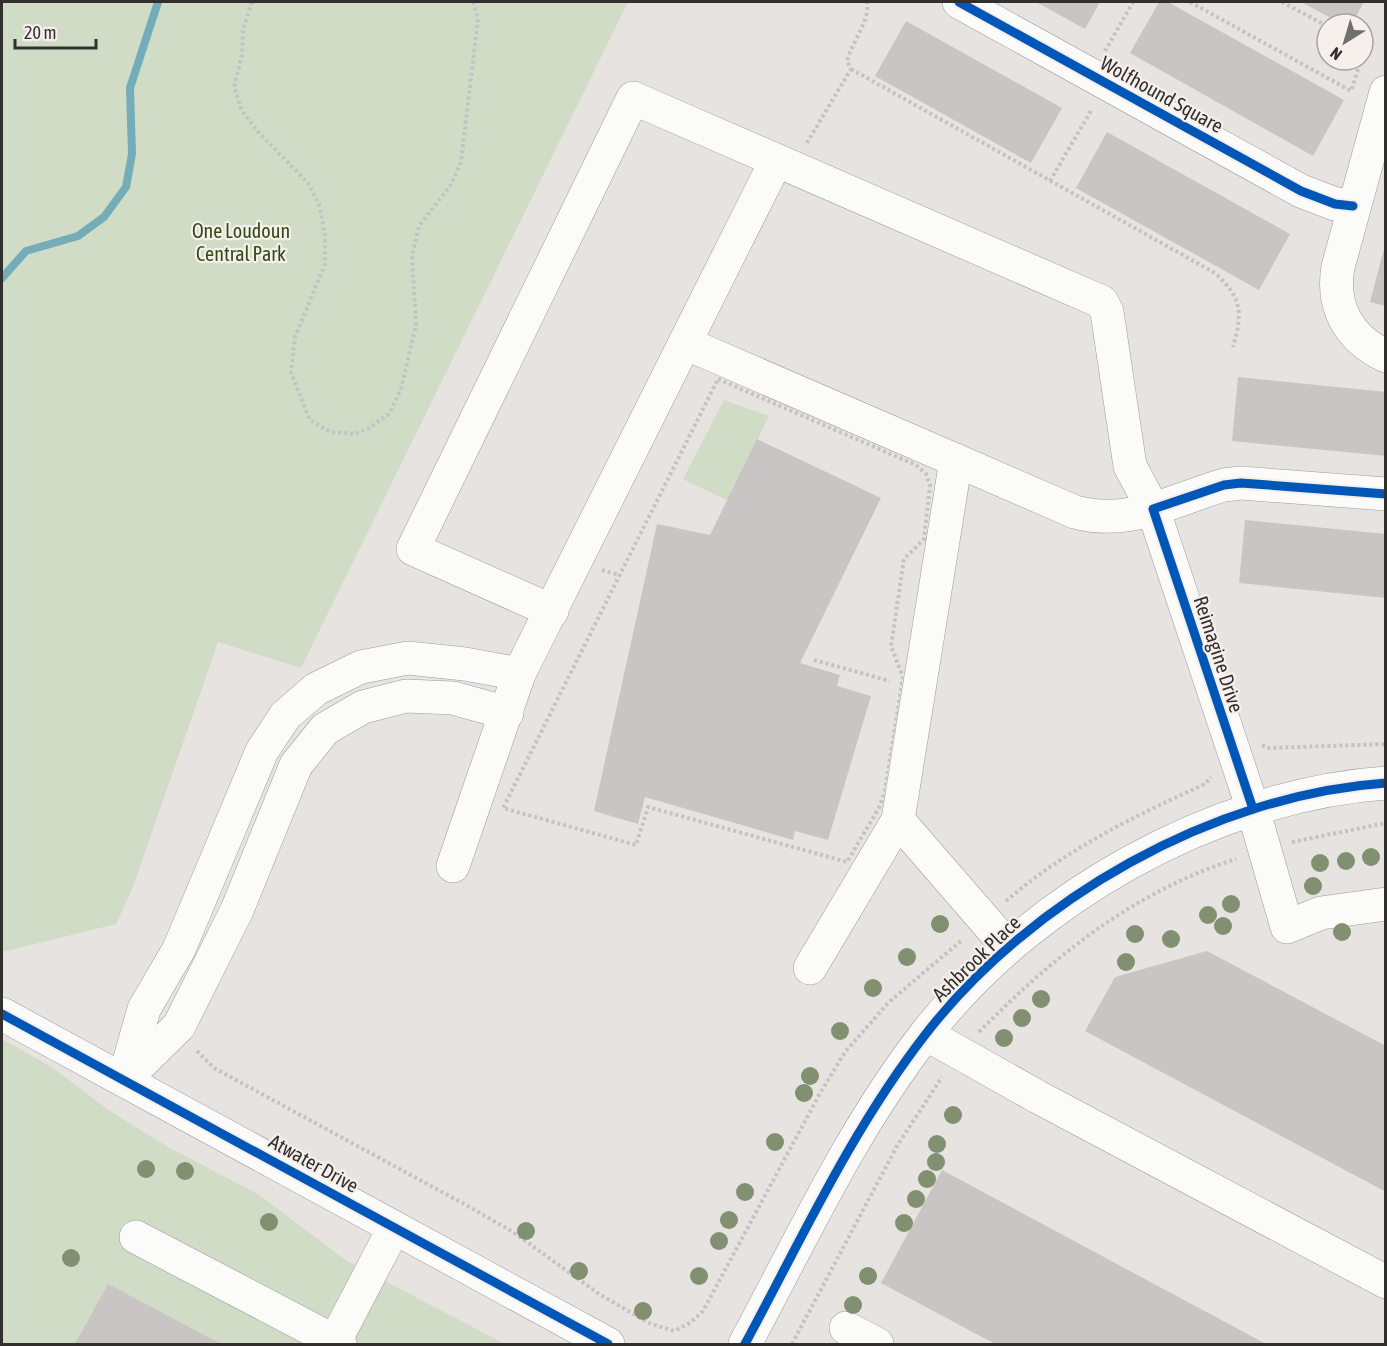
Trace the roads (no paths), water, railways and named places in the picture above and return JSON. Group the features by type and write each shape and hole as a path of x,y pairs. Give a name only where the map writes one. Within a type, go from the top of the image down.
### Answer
{"street":[{"name":"Wolfhound Square","path":"959,2 1300,191 1335,204 1353,206"},
{"path":"1386,92 1353,206 1336,279 1341,315 1364,344 1386,356"},
{"path":"453,866 519,675 552,611 685,343 784,164 633,98 413,549 552,611"},
{"name":"Reimagine Drive","path":"784,164 1102,302 1107,312 1130,466 1153,509 1253,809 1287,927 1321,913 1386,904"},
{"path":"685,343 1076,512 1096,518 1116,518 1153,509 1214,488 1241,483 1386,494"},
{"path":"810,968 856,868 898,820 936,518 956,460"},
{"path":"124,1080 144,1009 179,949 262,751 285,716 316,689 352,672 408,658 465,664 519,675"},
{"path":"124,1080 179,1026 237,910 296,765 325,729 363,706 406,696 453,698 507,713"},
{"name":"Ashbrook Place","path":"745,1344 879,1101 926,1034 1008,947 1070,900 1170,842 1253,809 1314,793 1386,783"},
{"path":"898,820 972,926 1008,947"},
{"name":"Atwater Drive","path":"2,1014 608,1344"},
{"path":"926,1034 1048,1102 1386,1282"},
{"path":"136,1237 337,1343 394,1227"},
{"path":"846,1328 877,1344"}],"waterway":[{"path":"2,278 26,251 78,236 104,217 126,187 132,154 130,88 158,2"}],"park label":[{"name":"One Loudoun Central Park","path":"241,242"}]}
